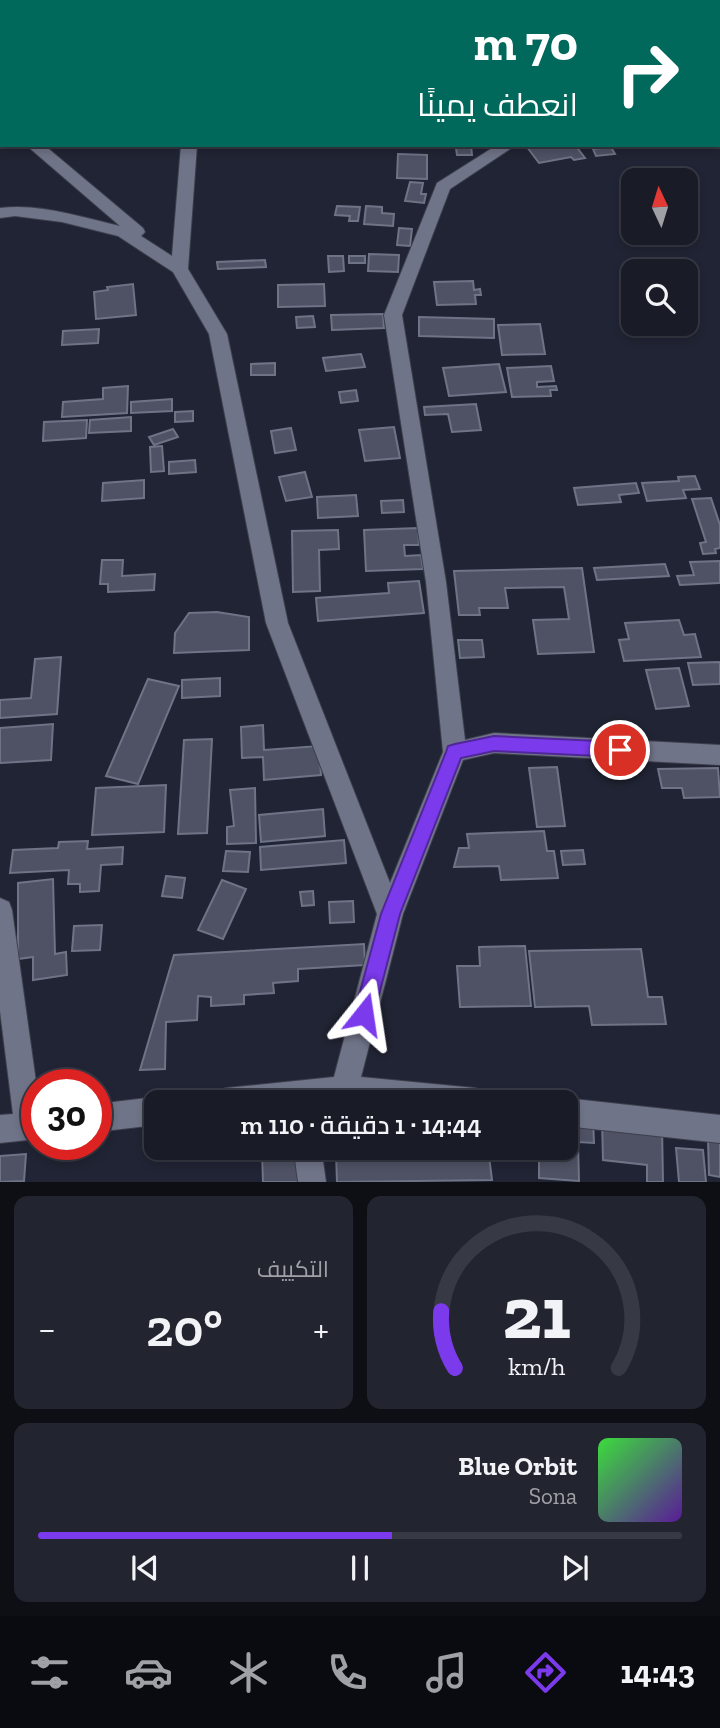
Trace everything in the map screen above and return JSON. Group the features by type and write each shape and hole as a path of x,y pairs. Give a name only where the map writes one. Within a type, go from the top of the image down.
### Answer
{"street":[{"path":"36,147 180,269 218,334 276,623 390,914"},
{"path":"180,269 189,147"},
{"path":"343,1090 390,914 455,752 436,582 393,315 443,186 505,147"},
{"path":"0,213 15,211 62,217 124,232 180,269"},
{"path":"455,752 494,743 720,755"},
{"path":"0,910 24,1069"},
{"path":"112,1116 144,1112"},
{"path":"578,1113 720,1129"},
{"path":"0,1129 21,1126"},
{"path":"309,1160 312,1182"}],"building":[{"path":"471,147 472,155 457,155 456,148 446,148"},
{"path":"527,147 577,147 585,158 574,160 571,157 539,163"},
{"path":"611,147 615,154 596,156 593,149"},
{"path":"398,154 427,155 427,179 397,178"},
{"path":"410,182 423,183 421,194 426,194 424,203 405,201"},
{"path":"337,206 360,207 358,221 349,221 350,216 335,215"},
{"path":"366,206 382,207 382,213 394,214 393,226 364,224"},
{"path":"399,228 412,229 410,246 397,245"},
{"path":"369,254 399,255 398,272 368,271"},
{"path":"328,256 343,256 344,271 329,272"},
{"path":"349,256 365,256 365,263 349,263"},
{"path":"265,260 266,267 218,269 217,262"},
{"path":"473,281 474,290 480,289 481,295 475,295 476,304 437,305 434,282"},
{"path":"133,284 136,315 96,319 94,292 108,290 107,287"},
{"path":"324,284 325,306 278,307 278,285"},
{"path":"383,314 384,328 332,330 331,315"},
{"path":"313,316 315,327 297,328 296,317"},
{"path":"419,317 494,319 494,338 419,336"},
{"path":"540,324 545,354 502,355 498,325"},
{"path":"99,329 98,343 62,345 63,331"},
{"path":"361,354 365,367 326,371 323,358"},
{"path":"275,363 275,375 251,375 251,364"},
{"path":"499,364 506,392 449,396 443,368"},
{"path":"551,366 554,381 537,382 537,387 556,386 557,390 550,390 551,396 512,397 507,368"},
{"path":"128,386 127,413 62,417 63,402 103,399 103,388"},
{"path":"356,390 358,401 341,403 339,392"},
{"path":"172,399 172,411 131,413 131,402"},
{"path":"476,404 481,430 452,432 448,414 425,415 424,407"},
{"path":"193,411 193,421 175,422 175,412"},
{"path":"131,417 131,431 89,433 90,420"},
{"path":"87,420 86,438 43,441 44,422"},
{"path":"394,427 400,458 365,461 359,430"},
{"path":"291,428 296,450 275,453 271,431"},
{"path":"173,429 178,437 154,445 149,437"},
{"path":"162,446 164,471 151,472 150,447"},
{"path":"195,460 196,472 169,474 169,462"},
{"path":"305,472 312,497 286,501 279,477"},
{"path":"695,476 700,489 683,490 686,498 647,501 642,483 679,481 678,477"},
{"path":"144,480 144,498 102,501 103,483"},
{"path":"636,483 639,493 619,495 621,502 578,505 574,488"},
{"path":"356,495 358,516 318,518 317,497"},
{"path":"711,498 720,525 720,548 715,549 716,553 703,554 700,543 706,542 692,499"},
{"path":"403,500 404,512 382,513 381,501"},
{"path":"418,528 419,545 404,545 405,556 421,555 423,569 366,571 364,530"},
{"path":"338,530 339,549 319,550 320,591 293,592 292,531"},
{"path":"102,560 123,560 122,576 155,574 154,590 108,592 108,584 100,584"},
{"path":"720,561 720,583 680,585 677,576 694,575 690,562"},
{"path":"665,564 669,576 597,580 594,568"},
{"path":"582,568 594,652 538,654 533,620 569,619 564,587 505,588 508,608 479,608 480,615 459,615 454,571"},
{"path":"419,581 424,613 318,621 316,598 389,593 388,583"},
{"path":"217,612 249,617 249,650 174,653 175,633 189,613"},
{"path":"679,620 684,635 695,634 701,657 624,661 619,640 629,639 625,623"},
{"path":"458,640 482,640 484,657 460,658"},
{"path":"61,657 57,714 0,718 0,700 31,698 35,659"},
{"path":"720,662 720,684 693,685 688,663"},
{"path":"679,668 689,706 656,709 646,670"},
{"path":"220,678 220,696 182,698 182,680"},
{"path":"148,679 179,686 138,784 106,776"},
{"path":"53,724 51,760 0,763 0,728"},
{"path":"263,725 264,750 319,746 321,775 264,780 263,757 242,758 241,727"},
{"path":"212,739 207,833 178,834 184,740"},
{"path":"557,767 565,826 537,827 529,768"},
{"path":"718,768 720,797 684,798 682,788 662,788 658,769"},
{"path":"166,785 164,832 92,835 96,788"},
{"path":"255,788 256,843 227,844 227,827 234,826 230,790"},
{"path":"323,809 325,836 261,842 259,815"},
{"path":"544,831 547,851 554,851 558,878 501,880 499,866 454,867 459,848 469,848 467,834"},
{"path":"344,840 346,863 261,870 260,847"},
{"path":"88,841 87,849 123,847 122,864 101,865 99,891 80,892 80,884 68,884 69,870 10,873 13,850 58,848 59,842"},
{"path":"583,850 585,864 563,865 561,851"},
{"path":"226,851 250,852 248,872 223,871"},
{"path":"166,876 185,878 182,898 162,896"},
{"path":"53,879 55,954 66,952 67,975 33,980 33,957 18,959 18,883"},
{"path":"222,880 246,889 223,939 198,930"},
{"path":"313,891 314,905 302,906 300,892"},
{"path":"353,901 354,922 330,923 329,902"},
{"path":"102,925 100,950 72,951 74,926"},
{"path":"364,944 365,965 298,969 298,981 273,983 274,993 244,995 244,1004 211,1006 211,997 198,996 197,1020 166,1022 165,1069 140,1070 174,955"},
{"path":"525,946 531,1006 460,1007 457,966 480,966 479,947"},
{"path":"641,949 648,997 662,997 666,1024 592,1025 589,1006 535,1007 529,951"},
{"path":"578,1118 593,1119 594,1143 578,1142"},
{"path":"602,1121 662,1127 663,1182 647,1182 647,1165 603,1160"},
{"path":"708,1140 720,1142 720,1177 709,1175"},
{"path":"578,1142 579,1181 539,1178 539,1160 578,1160"},
{"path":"676,1148 703,1150 706,1182 679,1182"},
{"path":"21,1154 21,1160 26,1160 24,1181 0,1182 0,1156"},
{"path":"262,1160 301,1160 302,1182 263,1182"},
{"path":"336,1160 490,1160 492,1180 337,1182"}],"route":[{"path":"364,1014 390,914 455,752 494,743 620,750"}]}
